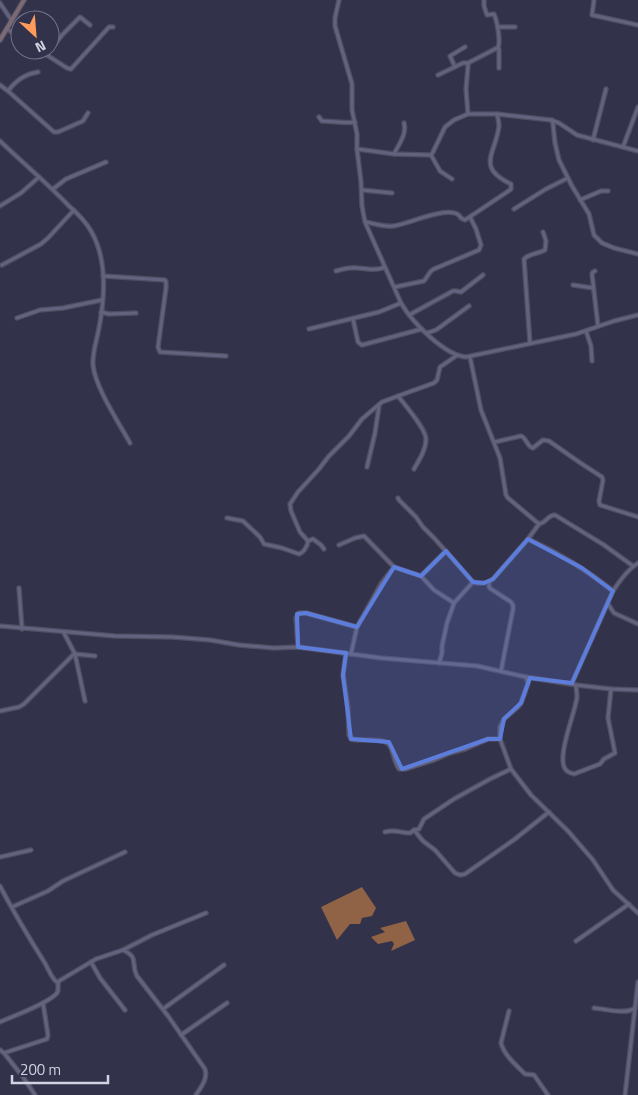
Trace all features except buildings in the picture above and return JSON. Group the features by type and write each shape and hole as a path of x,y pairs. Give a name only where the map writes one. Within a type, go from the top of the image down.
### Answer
{"street":[{"path":"339,0 335,26 351,78 352,110 357,134 362,206 365,222 401,303 426,334 448,351 464,357 470,357 565,337 638,315"},
{"path":"484,0 487,15 495,14 498,27 500,44 498,48 499,68"},
{"path":"594,0 592,15 638,25"},
{"path":"0,3 10,18"},
{"path":"60,38 80,17 90,25"},
{"path":"1,36 10,24"},
{"path":"56,60 70,69 108,27 113,27"},
{"path":"498,27 515,27"},
{"path":"6,29 10,32"},
{"path":"454,67 450,55 465,46"},
{"path":"438,75 498,48"},
{"path":"468,63 466,92 468,114"},
{"path":"8,90 23,77 38,72"},
{"path":"0,85 54,132 83,121 88,114"},
{"path":"593,140 606,89"},
{"path":"623,147 636,120 638,107"},
{"path":"430,155 445,127 454,120 468,114 497,114 551,120 577,135 638,152"},
{"path":"365,222 383,226 403,225 426,216 450,212 456,213 464,219 507,192 512,187 511,184 496,175 491,166 490,158 499,124 497,114"},
{"path":"319,117 322,121 355,122"},
{"path":"551,120 560,160 590,217 594,235 599,241 614,248 638,254"},
{"path":"394,154 404,134 404,123"},
{"path":"0,141 74,210 88,226 95,239 103,276 102,312 92,364 99,387 130,443"},
{"path":"357,149 394,154 430,155"},
{"path":"430,155 440,171 452,179"},
{"path":"53,189 66,179 106,162"},
{"path":"0,206 21,193 39,177"},
{"path":"514,209 568,178"},
{"path":"362,190 392,193"},
{"path":"580,200 602,190 608,191"},
{"path":"2,265 41,244 74,210"},
{"path":"394,286 424,281 434,269 479,250 481,245 470,217"},
{"path":"530,343 524,259 544,250 546,241 543,232"},
{"path":"336,270 357,268 379,270 384,265"},
{"path":"595,271 592,274 598,326"},
{"path":"409,315 453,291 463,291 483,275"},
{"path":"103,276 165,280 166,288 158,347 160,352 226,356"},
{"path":"573,285 593,288"},
{"path":"17,318 40,310 63,308 102,300"},
{"path":"309,329 379,312 401,303"},
{"path":"426,334 436,330 469,306"},
{"path":"102,312 109,314 136,313"},
{"path":"353,319 358,342 362,345 422,329"},
{"path":"586,331 591,346 592,360"},
{"path":"324,549 313,540 308,540 300,532 292,516 290,507 292,500 362,419 382,402 434,383 437,380 441,366 457,355"},
{"path":"470,357 481,410 495,442 501,463 506,495 539,524"},
{"path":"398,396 422,428 426,438 424,450 414,469"},
{"path":"367,467 379,406"},
{"path":"495,442 524,436 529,446 533,448 543,440 549,441 602,477 600,506 638,517"},
{"path":"398,498 473,582 478,584 489,582 493,579 539,524 544,523 550,516 555,515 604,544 633,566"},
{"path":"227,518 244,522 260,537 264,544 299,554 307,545 308,540"},
{"path":"339,545 364,536 394,567 421,576 434,590 454,603"},
{"path":"528,539 575,564 613,591"},
{"path":"421,576 446,551"},
{"path":"572,684 613,591 621,578 633,566 638,564"},
{"path":"350,654 357,627 381,584 394,567"},
{"path":"439,663 447,624 454,603 473,582"},
{"path":"489,582 489,587 511,602 514,609 501,671"},
{"path":"19,588 22,629"},
{"path":"607,604 614,613 638,624"},
{"path":"298,647 296,618 299,613 306,613 357,627"},
{"path":"0,626 114,636 210,640 274,648 298,647 381,658 477,666 526,677 576,685 638,690"},
{"path":"64,632 75,654 85,701"},
{"path":"346,653 344,675 349,735 351,739 357,741 380,740 386,742 390,745 399,768 406,769 472,747 481,742 500,739"},
{"path":"0,711 24,704 75,654 95,656"},
{"path":"526,677 528,683 524,696 518,707 504,720 500,727 500,739 511,769 532,795 568,831 593,860 613,890 638,913"},
{"path":"576,685 576,701 567,733 563,759 566,771 574,774 600,764 615,752 608,718 611,689"},
{"path":"385,832 397,830 410,833 419,829 424,819 490,779 511,769"},
{"path":"414,830 455,873 460,875 465,874 515,839 549,812"},
{"path":"0,857 31,850"},
{"path":"12,907 48,891 63,881 124,852"},
{"path":"0,886 21,925 54,980 58,983"},
{"path":"576,941 629,904"},
{"path":"0,1022 43,1003 57,994 59,981 96,959 123,950 206,913"},
{"path":"123,950 130,954 134,960 134,970 137,976 163,1009 205,1069 205,1079 196,1095"},
{"path":"91,962 100,978 124,1010"},
{"path":"163,1009 224,965"},
{"path":"625,1095 638,982"},
{"path":"35,1095 2,1052 47,1039 43,1003"},
{"path":"182,1035 227,1003"},
{"path":"594,1008 625,1012 636,1008"},
{"path":"509,1011 501,1046 525,1074 534,1075 548,1095"}],"highlighted area":[{"path":"528,539 582,568 613,591 572,683 530,678 521,703 504,719 500,739 488,739 402,769 389,742 351,739 343,675 346,653 298,647 297,614 306,613 357,627 394,567 421,576 446,551 473,582 484,583 493,579"}],"shaded area":[{"path":"362,887 376,908 372,916 362,918 360,924 350,924 337,940 321,907"},
{"path":"406,921 415,940 391,951 394,944 392,941 378,944 371,937 385,932 380,928"}]}
